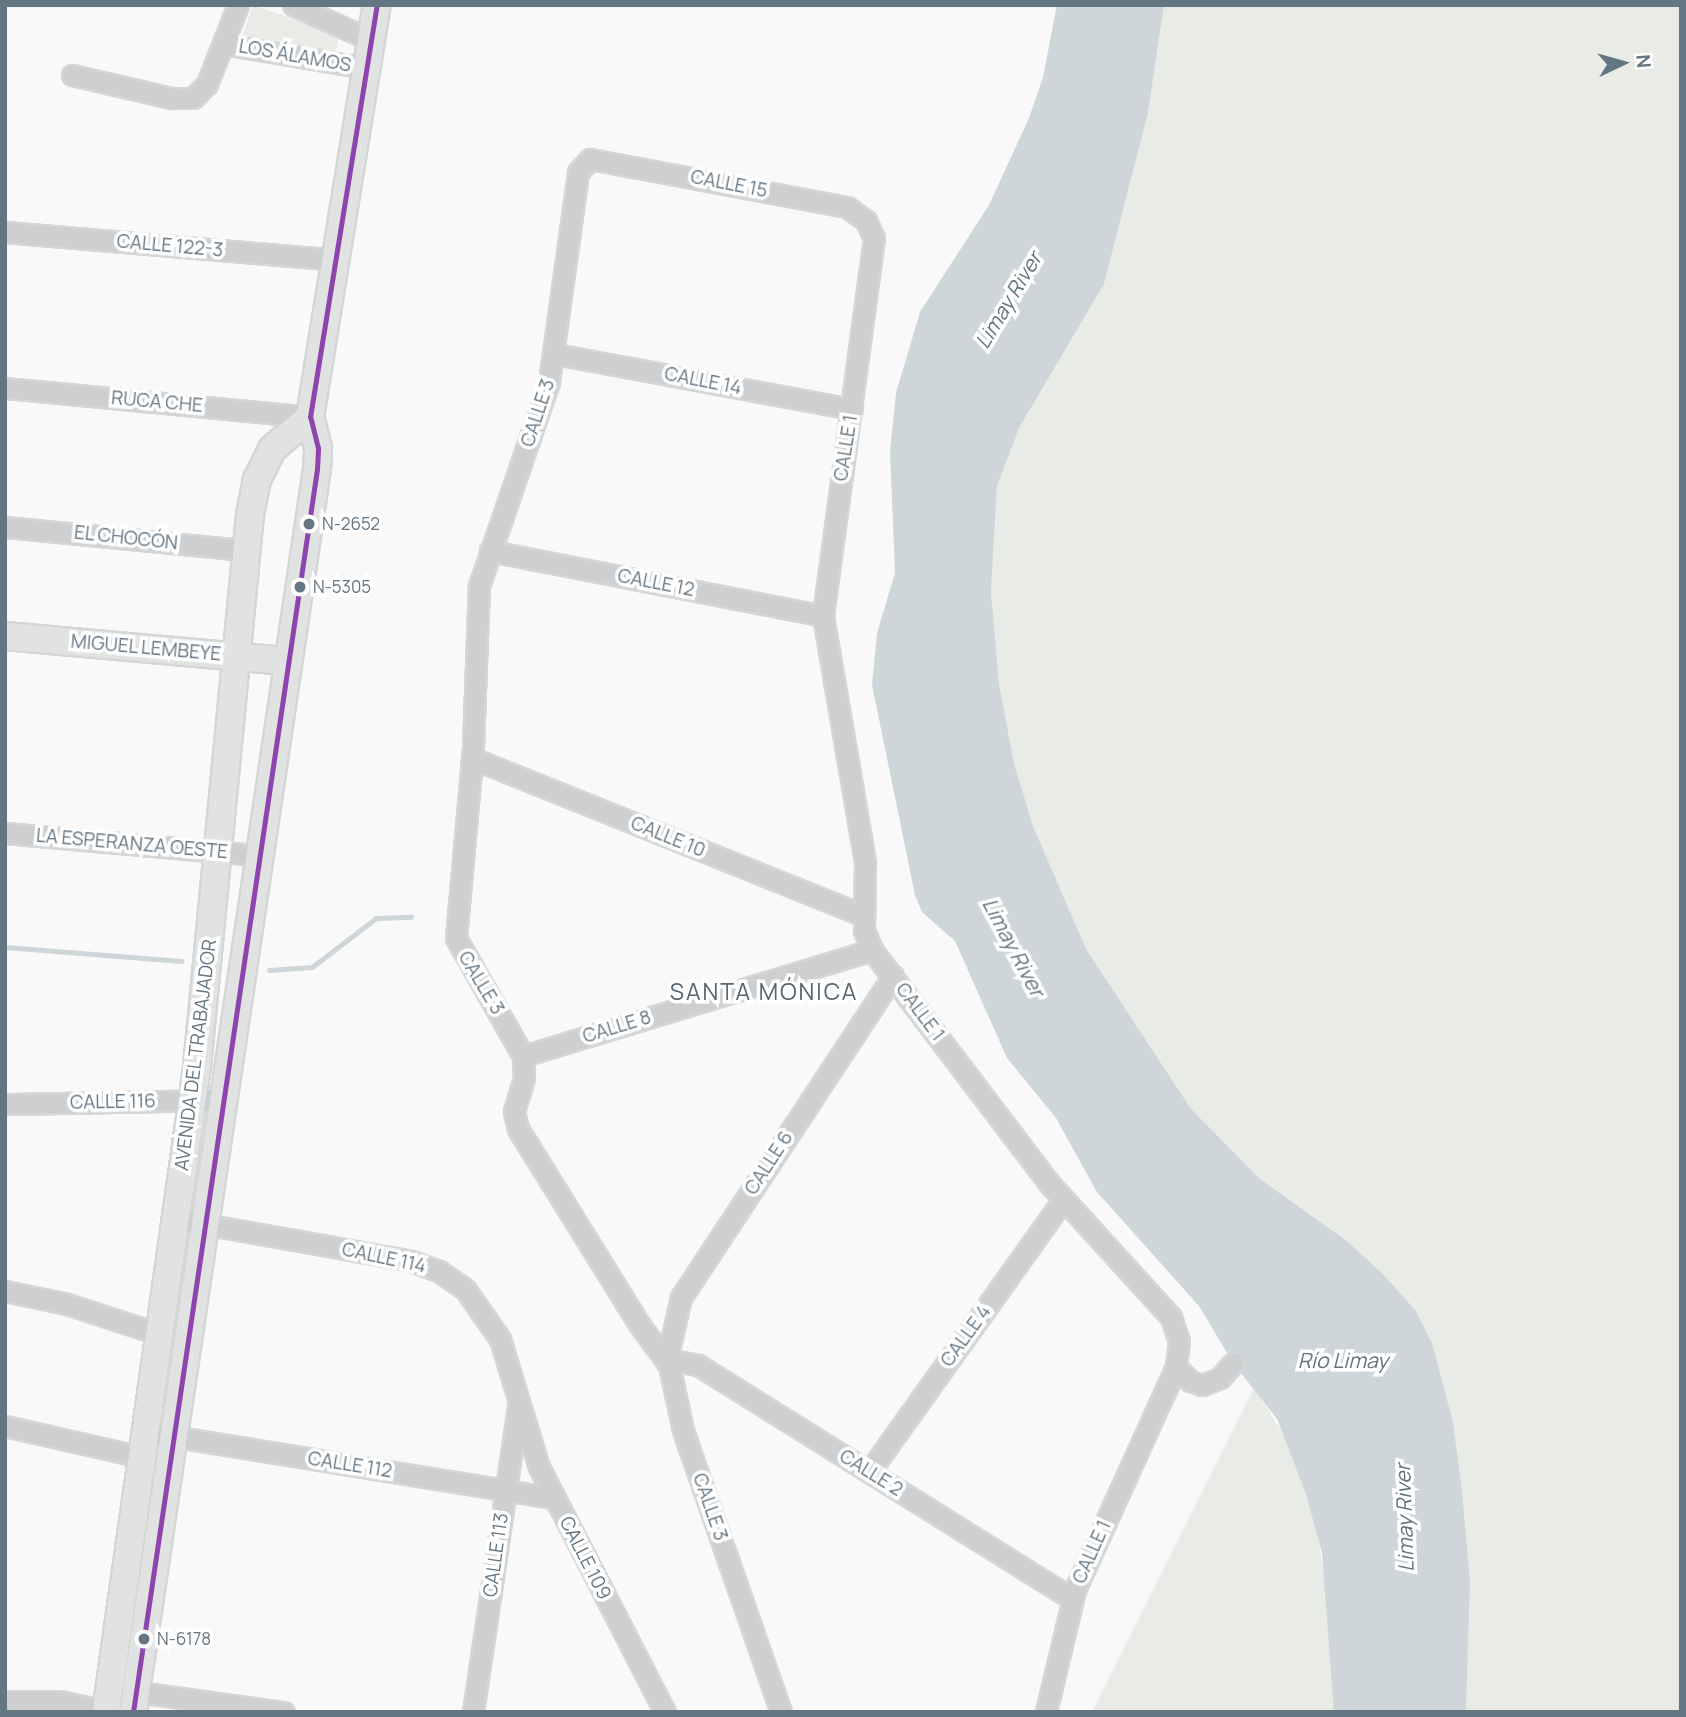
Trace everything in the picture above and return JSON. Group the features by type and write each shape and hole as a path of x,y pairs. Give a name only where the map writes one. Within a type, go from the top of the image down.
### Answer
{"street":[{"path":"72,75 172,98 193,98 207,84 238,5"},
{"name":"LOS ÁLAMOS","path":"293,5 371,40"},
{"name":"AVENIDA DEL TRABAJADOR","path":"134,1703 220,1100 317,462 310,417 377,5"},
{"name":"LOS ÁLAMOS","path":"222,44 367,68"},
{"name":"CALLE 15","path":"586,160 600,159 840,205 866,221"},
{"name":"CALLE 3","path":"586,160 578,173 555,354 544,397 490,551 476,609 472,758 456,938 523,1056 524,1079 514,1111 518,1129 639,1324 667,1359 683,1430 781,1712"},
{"name":"CALLE 1","path":"866,221 875,256 822,616 867,872 863,915 873,950 892,976 1063,1200 1171,1317 1179,1342 1176,1367 1072,1600 1046,1712"},
{"name":"CALLE 122-3","path":"5,232 335,260"},
{"name":"CALLE 14","path":"555,354 852,409"},
{"name":"RUCA CHE","path":"5,388 310,417"},
{"name":"AVENIDA DEL TRABAJADOR","path":"108,1711 193,1101 246,550 263,464 283,436 310,417"},
{"name":"EL CHOCÓN","path":"5,527 246,550"},
{"name":"CALLE 12","path":"490,551 822,616"},
{"name":"MIGUEL LEMBEYE","path":"5,636 287,662"},
{"name":"CALLE 10","path":"472,758 863,915"},
{"name":"LA ESPERANZA OESTE","path":"5,833 258,855"},
{"name":"CALLE 8","path":"523,1056 873,950"},
{"name":"CALLE 6","path":"667,1359 681,1297 892,976"},
{"name":"CALLE 116","path":"5,1104 220,1100"},
{"name":"CALLE 4","path":"869,1472 1063,1200"},
{"name":"CALLE 114","path":"176,1219 411,1261 439,1271 465,1289 493,1325 519,1398"},
{"path":"5,1291 67,1304 159,1334"},
{"name":"CALLE 2","path":"667,1359 698,1365 1072,1600"},
{"path":"1176,1367 1190,1381 1202,1385 1215,1382 1233,1363"},
{"name":"CALLE 113","path":"473,1712 519,1398"},
{"name":"CALLE 109","path":"519,1398 533,1452 554,1498 665,1712"},
{"name":"CALLE 112","path":"5,1426 144,1444 172,1436 554,1498"},
{"path":"5,1700 60,1701 108,1711 134,1703 284,1712"}],"shaded area":[{"path":"253,5 330,32 338,40 337,48 332,54 241,39"},
{"path":"1164,5 1681,5 1681,1712 1466,1712 1470,1581 1462,1490 1453,1422 1432,1343 1416,1311 1384,1275 1347,1241 1260,1179 1191,1110 1086,949 1033,826 1014,763 999,684 991,591 997,486 1019,428 1104,284 1148,113"},
{"path":"1254,1388 1289,1443 1316,1525 1331,1619 1334,1712 1092,1712"}],"water":[{"name":"Río Limay","path":"1057,5 1164,5 1148,113 1104,284 1019,428 997,486 991,591 999,684 1014,763 1033,826 1086,949 1191,1109 1260,1179 1347,1241 1384,1275 1416,1311 1432,1343 1453,1422 1462,1490 1470,1581 1466,1712 1334,1712 1322,1553 1306,1494 1277,1419 1233,1363 1199,1306 1097,1192 1056,1118 1007,1058 955,941 922,912 915,895 872,685 877,633 895,573 890,451 896,393 920,312 989,205 1029,118 1043,77"}],"waterway":[{"path":"269,970 312,967 376,918 411,917"},
{"path":"5,947 181,961"}],"transit line":[{"path":"133,1712 317,469 318,448 310,417 377,5"}],"place":[{"name":"N-2652","path":"309,524"},
{"name":"N-5305","path":"300,587"},
{"name":"N-6178","path":"144,1639"}],"district":[{"name":"SANTA MÓNICA","path":"764,991"}],"water label":[{"name":"Limay River","path":"1008,300"},
{"name":"Limay River","path":"1014,947"},
{"name":"Limay River","path":"1404,1518"}]}
